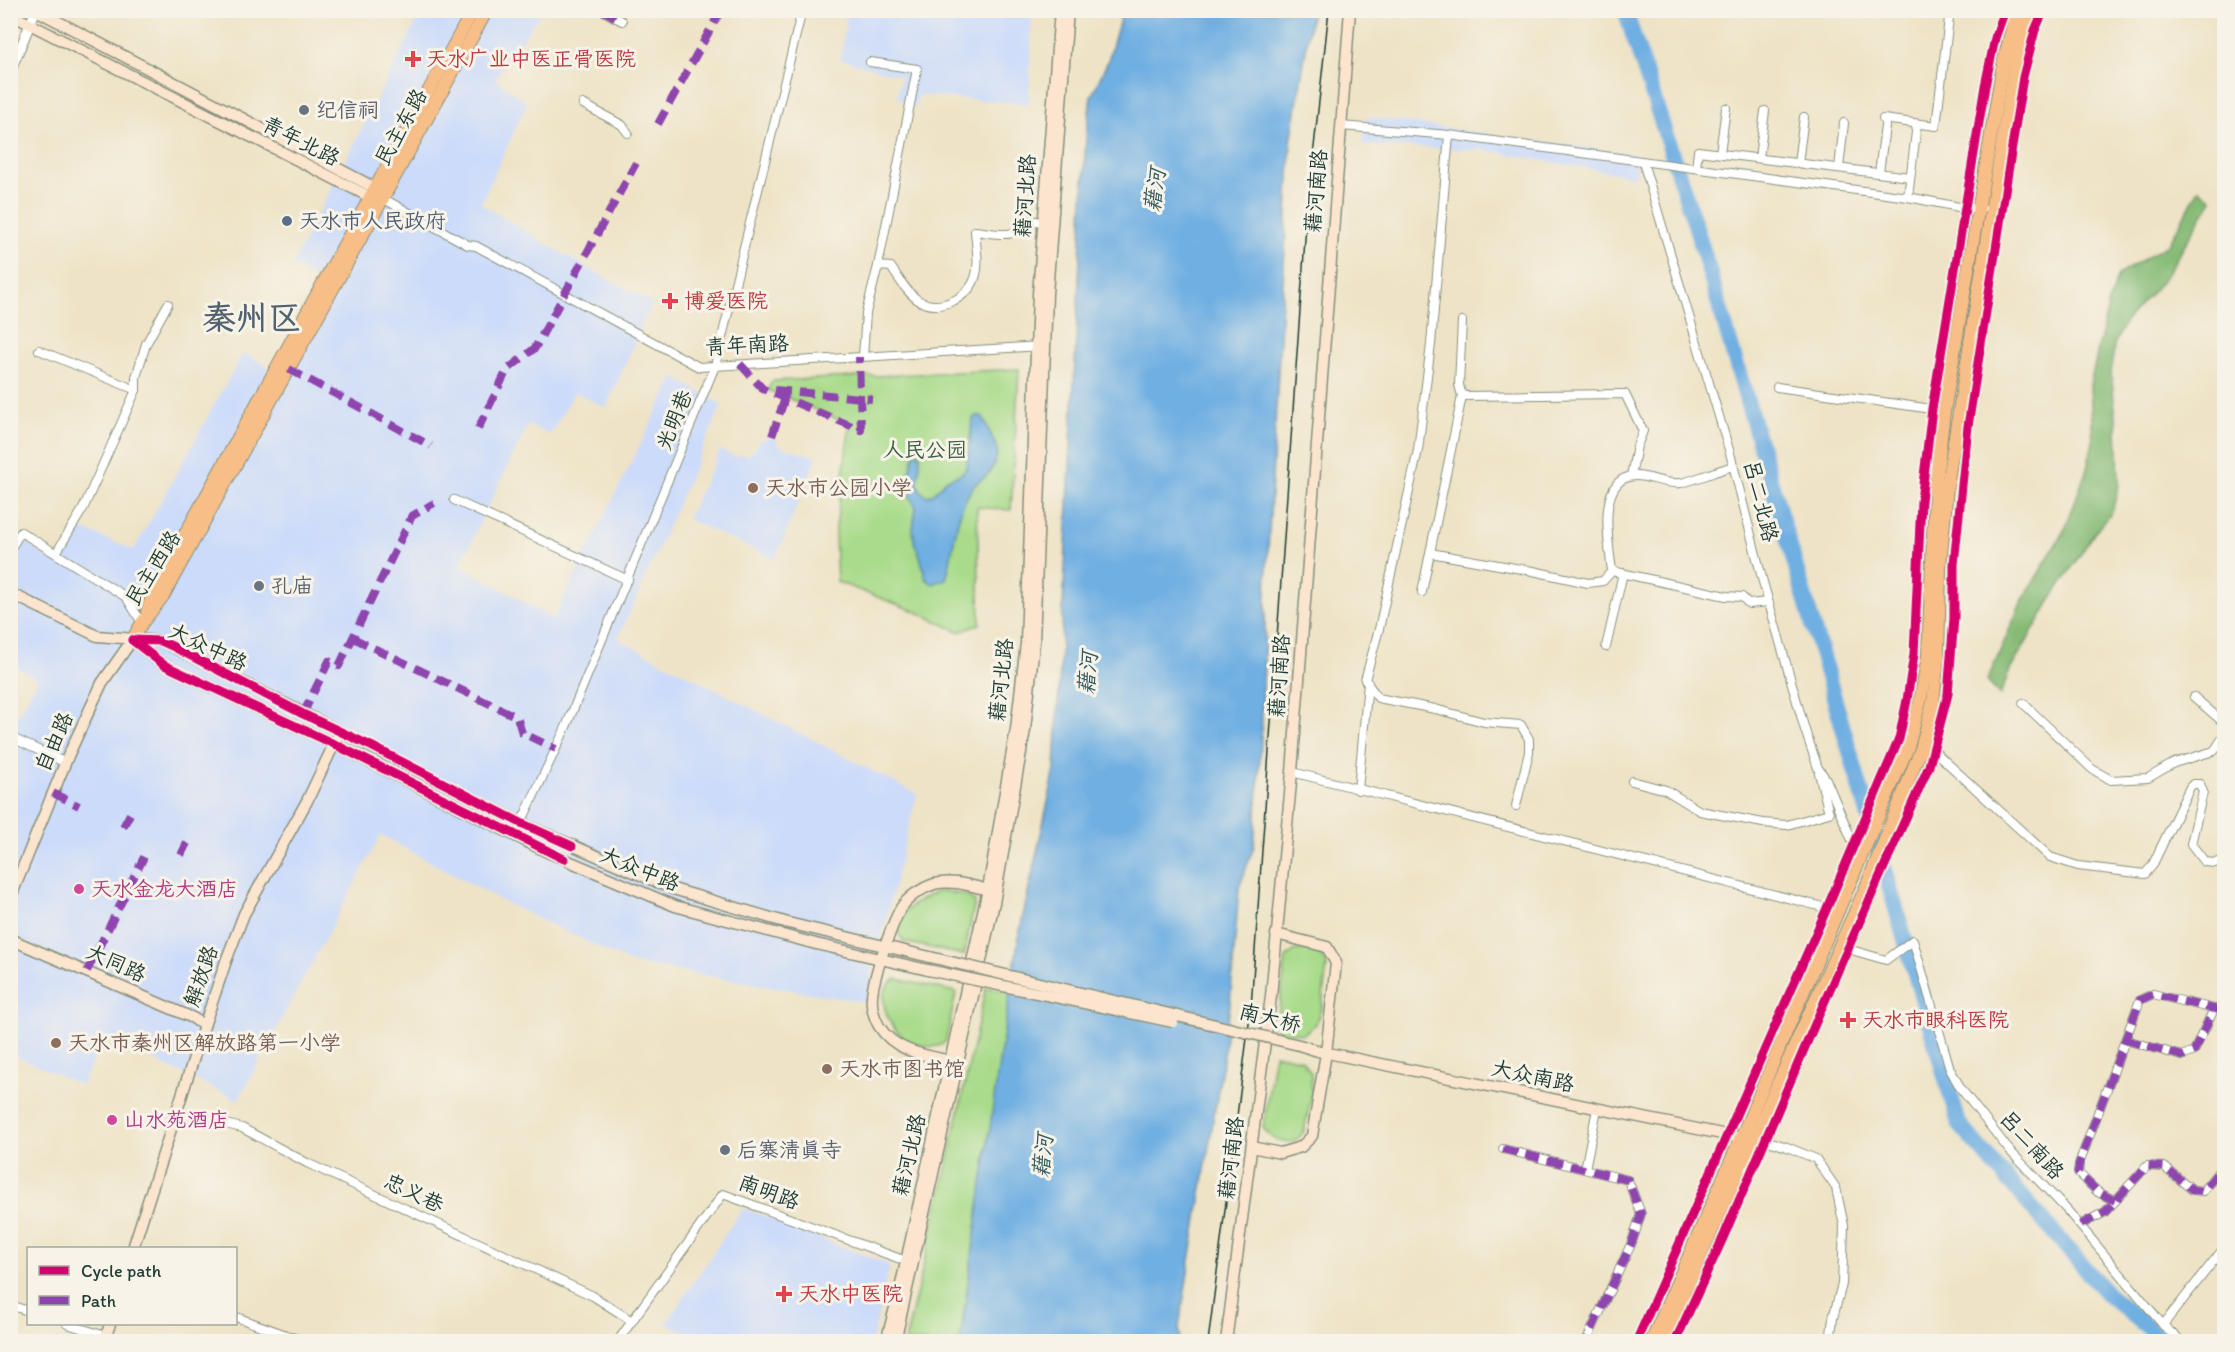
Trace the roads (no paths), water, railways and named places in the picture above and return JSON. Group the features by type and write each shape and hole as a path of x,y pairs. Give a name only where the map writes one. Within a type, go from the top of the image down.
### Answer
{"main road":[{"name":"民主东路","path":"372,193 473,10"},
{"name":"民主东路","path":"384,199 487,10"},
{"name":"藉河北路","path":"1041,346 1043,222 1059,10"},
{"name":"藉河北路","path":"895,1341 992,890 1016,729 1026,643 1041,346 1068,10"},
{"name":"藉河南路","path":"1227,1341 1252,1147 1292,772 1350,10"},
{"path":"1651,1341 1866,887 1921,749 1933,702 1938,659 1940,567 1947,486 2003,64 2017,10"},
{"path":"1662,1341 1908,747 1928,656 1935,490 1944,412 2015,63 2029,10"},
{"name":"青年北路","path":"36,11 372,193"},
{"name":"青年北路","path":"10,14 384,199"},
{"name":"民主西路","path":"142,623 155,590 372,193"},
{"name":"民主西路","path":"142,623 164,596 384,199"},
{"path":"10,593 97,636 132,640 142,623"},
{"name":"大众中路","path":"132,640 161,641 520,823 673,889 789,923 930,957"},
{"name":"大众中路","path":"132,640 164,665 334,744 545,851 675,906 928,970"},
{"name":"自由路","path":"10,899 102,683 132,640"},
{"name":"解放路","path":"133,1247 204,1026 244,914 307,801 340,731"},
{"path":"954,1062 912,1052 894,1042 880,1028 872,1009 872,995 893,924 902,907 916,893 933,884 953,882 992,890"},
{"path":"1252,1147 1280,1153 1301,1147 1312,1136 1336,963 1327,947 1276,934"},
{"name":"大同路","path":"10,939 182,1013 204,1026"},
{"name":"南大桥","path":"930,957 1299,1044 1322,1052"},
{"name":"南大桥","path":"928,970 1322,1052"},
{"name":"大众南路","path":"1322,1052 1746,1139 1765,1140"},
{"name":"藉河北路","path":"886,1341 954,1062"}],"street":[{"path":"602,10 622,21"},
{"name":"光明巷","path":"520,823 566,727 715,366 802,10"},
{"path":"1879,173 1884,123 1917,123 1936,126 1950,10"},
{"path":"10,72 36,11"},
{"path":"863,357 866,313 878,266 917,69 870,62"},
{"path":"583,104 622,125 628,133"},
{"path":"1720,153 1726,108"},
{"path":"1759,158 1765,111"},
{"path":"1798,163 1804,117"},
{"path":"1839,168 1844,123"},
{"path":"1908,198 1917,123"},
{"path":"1341,126 1449,135 1685,166 1964,208 1985,208"},
{"path":"1449,135 1431,344 1418,450 1379,628 1365,680 1378,698 1435,709 1484,722 1521,725 1529,739 1515,806"},
{"path":"1696,168 1698,151 1910,177"},
{"name":"吕二北路","path":"1647,162 1805,730 1818,768 1826,779 1854,845"},
{"name":"青年南路","path":"384,199 468,245 476,246 555,288 699,367 1041,346"},
{"path":"878,266 891,267 907,292 921,302 936,306 959,298 974,280 977,268 975,231 1014,234 1023,229 1028,220 1043,222"},
{"path":"56,553 83,509 136,390 136,377 146,344 168,304"},
{"path":"1422,592 1462,396 1459,385 1462,321"},
{"path":"39,350 136,390"},
{"path":"1777,387 1932,409"},
{"path":"1462,396 1625,394 1643,431 1637,446 1631,476"},
{"path":"1612,571 1606,531 1609,500 1616,485 1631,476 1679,483 1733,466"},
{"path":"454,500 628,580"},
{"path":"10,549 21,532 126,597 142,623"},
{"path":"1430,553 1588,583 1603,581 1612,571"},
{"path":"1612,571 1725,596 1742,597 1749,604 1768,602"},
{"path":"1606,647 1623,573"},
{"path":"1358,790 1368,683"},
{"path":"2194,697 2224,723"},
{"path":"2023,703 2092,769 2111,780 2148,778 2174,763 2214,751 2224,736"},
{"path":"10,737 66,763"},
{"path":"1933,750 2050,857 2078,866 2145,874 2152,866 2190,787 2193,784 2200,784 2203,792 2191,844 2205,862 2215,863 2224,860"},
{"path":"1632,781 1666,790 1700,811 1763,823 1787,825 1829,813 1818,768"},
{"path":"1292,772 1827,908"},
{"name":"吕二南路","path":"1848,949 1886,960 1911,942 1950,1069 1961,1089 2009,1150 2080,1225 2163,1325 2181,1341"},
{"path":"2115,1201 2098,1192 2078,1173 2079,1164 2140,1000 2153,994 2224,1010"},
{"path":"2126,1041 2182,1056 2194,1051 2214,1009"},
{"path":"1585,1169 1597,1108"},
{"name":"忠义巷","path":"176,1113 242,1128 307,1163 594,1296 632,1321"},
{"path":"1765,1140 1816,1159 1836,1188 1844,1226 1842,1284 1833,1318 1830,1341"},
{"path":"1503,1149 1628,1179 1641,1214 1632,1242 1586,1341"},
{"path":"2080,1225 2105,1212 2147,1166 2164,1167 2193,1190 2203,1191 2224,1165"},
{"name":"南明路","path":"617,1341 723,1194 906,1261"},
{"path":"2163,1325 2224,1248"},
{"path":"10,1305 27,1311"},
{"path":"237,1317 306,1341"},
{"path":"73,1325 105,1339"}],"water":[{"name":"藉河","path":"1120,11 1312,11 1291,142 1254,846 1239,888 1223,1061 1179,1327 1180,1341 960,1342 1020,930 1055,770 1086,137 1091,97 1108,61 1121,16"},
{"path":"975,416 982,416 996,447 997,456 991,470 974,485 962,509 946,579 933,584 926,579 914,542 913,528 916,508 906,488 914,455 919,452 919,487 927,496 933,494 947,479 965,470 972,422"}],"waterway":[{"path":"1625,10 1700,240 1959,1124 2108,1295 2166,1342"}],"tram line":[{"path":"1208,1342 1251,1007 1307,211 1329,10"}],"place":[{"name":"天水广业中医正骨医院","path":"413,59"},
{"name":"纪信祠","path":"304,110"},
{"name":"天水市人民政府","path":"287,221"},
{"name":"博爱医院","path":"670,301"},
{"name":"天水市公园小学","path":"753,488"},
{"name":"孔庙","path":"259,586"},
{"name":"天水金龙大酒店","path":"79,889"},
{"name":"天水市眼科医院","path":"1848,1020"},
{"name":"天水市秦州区解放路第一小学","path":"56,1043"},
{"name":"天水市图书馆","path":"827,1069"},
{"name":"山水苑酒店","path":"112,1120"},
{"name":"后寨清真寺","path":"725,1150"},
{"name":"天水中医院","path":"784,1294"}],"district":[{"name":"秦州区","path":"252,317"}],"park label":[{"name":"人民公园","path":"925,450"}]}
